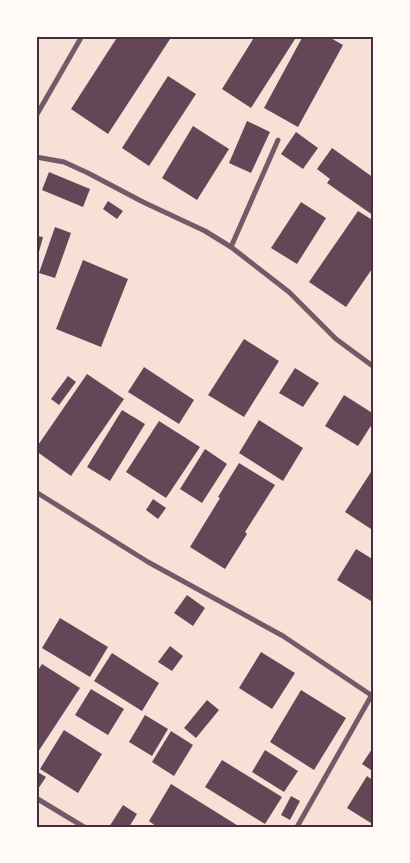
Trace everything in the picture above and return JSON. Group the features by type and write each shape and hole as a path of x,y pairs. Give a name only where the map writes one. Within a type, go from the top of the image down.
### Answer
{"street":[{"path":"36,116 82,36"},
{"path":"231,247 278,140"},
{"path":"36,157 64,162 142,202 205,230 231,247 289,292 336,339 374,367"},
{"path":"36,492 148,562 283,636 372,693 297,827"},
{"path":"36,798 84,827"}],"building":[{"path":"118,36 172,36 108,134 71,109"},
{"path":"255,36 297,36 251,108 222,89"},
{"path":"303,36 327,36 343,45 298,127 264,108"},
{"path":"168,76 196,94 149,166 122,148"},
{"path":"247,121 270,132 251,173 229,163"},
{"path":"193,126 229,149 197,200 162,178"},
{"path":"296,132 318,148 303,169 281,154"},
{"path":"332,148 374,178 374,216 327,183 330,179 317,169"},
{"path":"49,172 90,189 83,207 42,190"},
{"path":"108,201 123,211 117,219 103,209"},
{"path":"301,202 326,218 297,264 271,248"},
{"path":"358,211 374,221 374,266 346,307 309,282"},
{"path":"55,227 71,233 55,278 39,273"},
{"path":"36,236 43,237 37,259 36,259"},
{"path":"83,260 128,279 101,347 56,329"},
{"path":"244,339 279,361 244,417 208,395"},
{"path":"144,367 194,400 179,424 128,392"},
{"path":"295,368 319,383 303,407 279,393"},
{"path":"87,374 124,399 71,476 36,451 36,448"},
{"path":"68,376 76,382 59,405 51,399"},
{"path":"344,395 374,414 374,421 358,446 325,426"},
{"path":"122,410 145,424 110,481 87,467"},
{"path":"259,420 303,448 283,481 239,453"},
{"path":"159,421 200,447 166,498 126,472"},
{"path":"205,449 227,464 202,503 180,489"},
{"path":"239,463 275,485 245,532 247,534 225,569 190,547"},
{"path":"371,472 374,474 374,525 371,529 345,512"},
{"path":"153,499 166,508 158,519 146,510"},
{"path":"356,549 374,560 374,603 337,580"},
{"path":"187,595 205,608 193,626 174,613"},
{"path":"60,618 108,647 90,677 42,648"},
{"path":"170,646 183,656 172,671 158,662"},
{"path":"261,652 295,673 272,709 239,688"},
{"path":"112,653 159,683 142,711 94,681"},
{"path":"42,664 80,688 36,755 36,673"},
{"path":"91,689 124,709 108,735 75,715"},
{"path":"301,690 346,718 314,770 270,742"},
{"path":"207,700 219,710 196,738 184,728"},
{"path":"145,715 168,729 152,756 129,742"},
{"path":"64,730 102,754 78,793 40,769"},
{"path":"171,731 193,745 174,776 152,762"},
{"path":"374,746 374,772 362,764"},
{"path":"265,750 298,771 284,792 252,772"},
{"path":"222,760 282,797 265,824 205,787"},
{"path":"36,771 46,777 36,792"},
{"path":"367,776 374,781 374,825 347,808"},
{"path":"171,784 240,827 157,827 149,821"},
{"path":"291,796 300,801 290,820 281,815"},
{"path":"123,805 137,814 129,827 109,827"}]}
